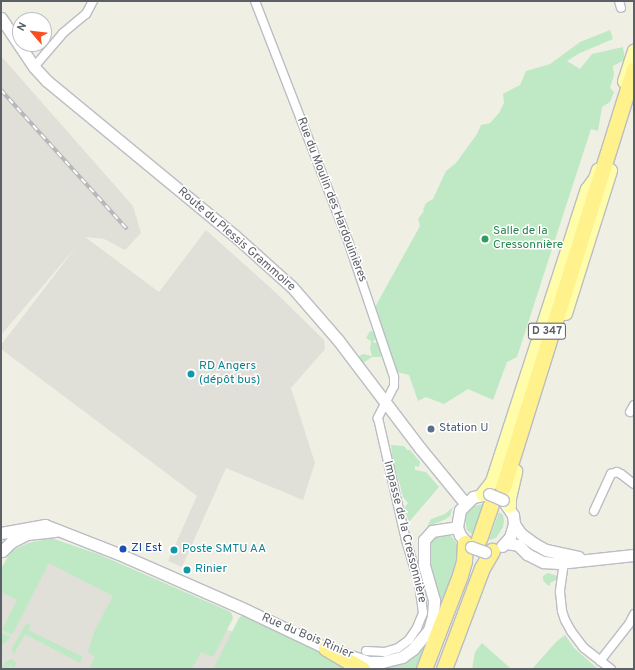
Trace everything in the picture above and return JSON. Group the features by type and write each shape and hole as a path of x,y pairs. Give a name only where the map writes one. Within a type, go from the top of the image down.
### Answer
{"highway":[{"name":"D 347","path":"436,669 497,497 634,70"},
{"name":"D 347","path":"497,497 595,178"},
{"name":"D 347","path":"431,669 479,548"},
{"path":"424,669 464,561 479,548"},
{"path":"444,669 482,568 479,548"},
{"path":"326,648 362,669"}],"main road":[{"name":"D 347","path":"595,178 634,51"},
{"path":"497,497 511,484 603,194 634,85"}],"street":[{"path":"34,67 63,33 86,14 93,1"},
{"name":"Rue du Moulin des Hardouinières","path":"255,1 348,241 394,377 394,386 385,400"},
{"name":"Route du Plessis Grammoire","path":"1,18 34,67 64,97 275,270 311,307 385,400 420,448 465,502"},
{"name":"Impasse de la Cressonnière","path":"366,651 385,652 398,648 409,640 417,628 423,613 419,584 378,418 385,400"},
{"path":"594,510 611,474 617,472 634,484"},
{"path":"597,559 567,555 546,550 527,540 514,524 497,497 473,497 465,502 460,510 457,527 479,548 506,543 518,545 528,554 543,562 564,562 597,559 634,555"},
{"path":"506,543 510,537 514,524"},
{"name":"Rue du Bois Rinier","path":"1,533 45,525 61,530 242,608 326,648 369,662 391,661 402,657 413,649 429,630 433,616 434,600 424,564 424,540 432,531 457,527"},
{"path":"1,552 11,542 27,534 61,530"},
{"path":"1,543 1,552"},
{"path":"564,562 560,592 562,611 577,640 611,669"},
{"path":"600,661 634,614"}],"shaded area":[{"path":"1,56 133,206 141,233 125,250 104,239 85,237 159,292 206,230 274,291 324,340 325,349 291,388 315,463 303,500 226,468 182,567 168,561 197,496 1,349 1,345 76,247 1,335"},
{"path":"49,561 120,594 346,669 1,669 1,588"}],"green space":[{"name":"Salle de la Cressonnière","path":"610,30 613,39 580,53 567,61 580,69 592,54 623,47 625,60 613,66 614,75 610,88 614,92 610,102 602,107 598,131 591,129 517,357 507,362 493,400 468,389 444,404 426,397 418,401 409,375 397,372 375,307 420,226 418,219 424,211 423,210 426,203 433,199 446,171 456,163 477,134 481,125 490,123 499,113 504,103 503,94 520,85 526,71 550,64 580,42"},
{"path":"370,331 377,333 377,339 373,341 374,343 378,342 380,345 381,357 372,357 363,363 359,356 363,354 372,356 370,349 371,341 366,338"},
{"path":"391,445 404,446 407,450 410,450 420,462 419,467 415,466 415,470 426,472 439,487 409,522 404,508 408,503 403,497 399,481 394,472"},
{"path":"486,504 475,537 467,530 465,519 468,512 474,506"},
{"path":"453,507 450,516 427,527 431,519 445,514"},
{"path":"499,512 503,515 503,527 496,538 489,540"},
{"path":"439,535 451,536 460,547 440,616 428,553 431,542"},
{"path":"51,538 98,554 231,612 233,618 213,657 201,652 192,669 89,669 95,657 88,652 94,632 113,596 49,563 12,635 2,630 17,600 1,592 1,569 11,551 28,543"},
{"path":"548,573 558,576 558,579 550,583 550,586 543,580 543,576"},
{"path":"244,614 355,669 213,669 239,618"},
{"path":"26,624 31,625 28,630 83,657 80,663 25,634 14,654 12,651 13,646"},
{"path":"1,633 11,637 1,646"},
{"path":"565,635 574,648 598,669 532,669 556,642"},
{"path":"427,642 420,669 381,669 418,652"},
{"path":"482,643 511,669 472,669 475,652"},
{"path":"12,659 16,663 15,668 10,665 8,669 1,669 6,661"}],"railway":[{"path":"1,90 127,229"}],"place":[{"name":"Salle de la Cressonnière","path":"485,239"},
{"name":"RD Angers (dépôt bus)","path":"191,374"},
{"name":"Station U","path":"431,429"},
{"name":"ZI Est","path":"123,549"},
{"name":"Poste SMTU AA","path":"174,550"},
{"name":"Rinier","path":"187,570"}]}
